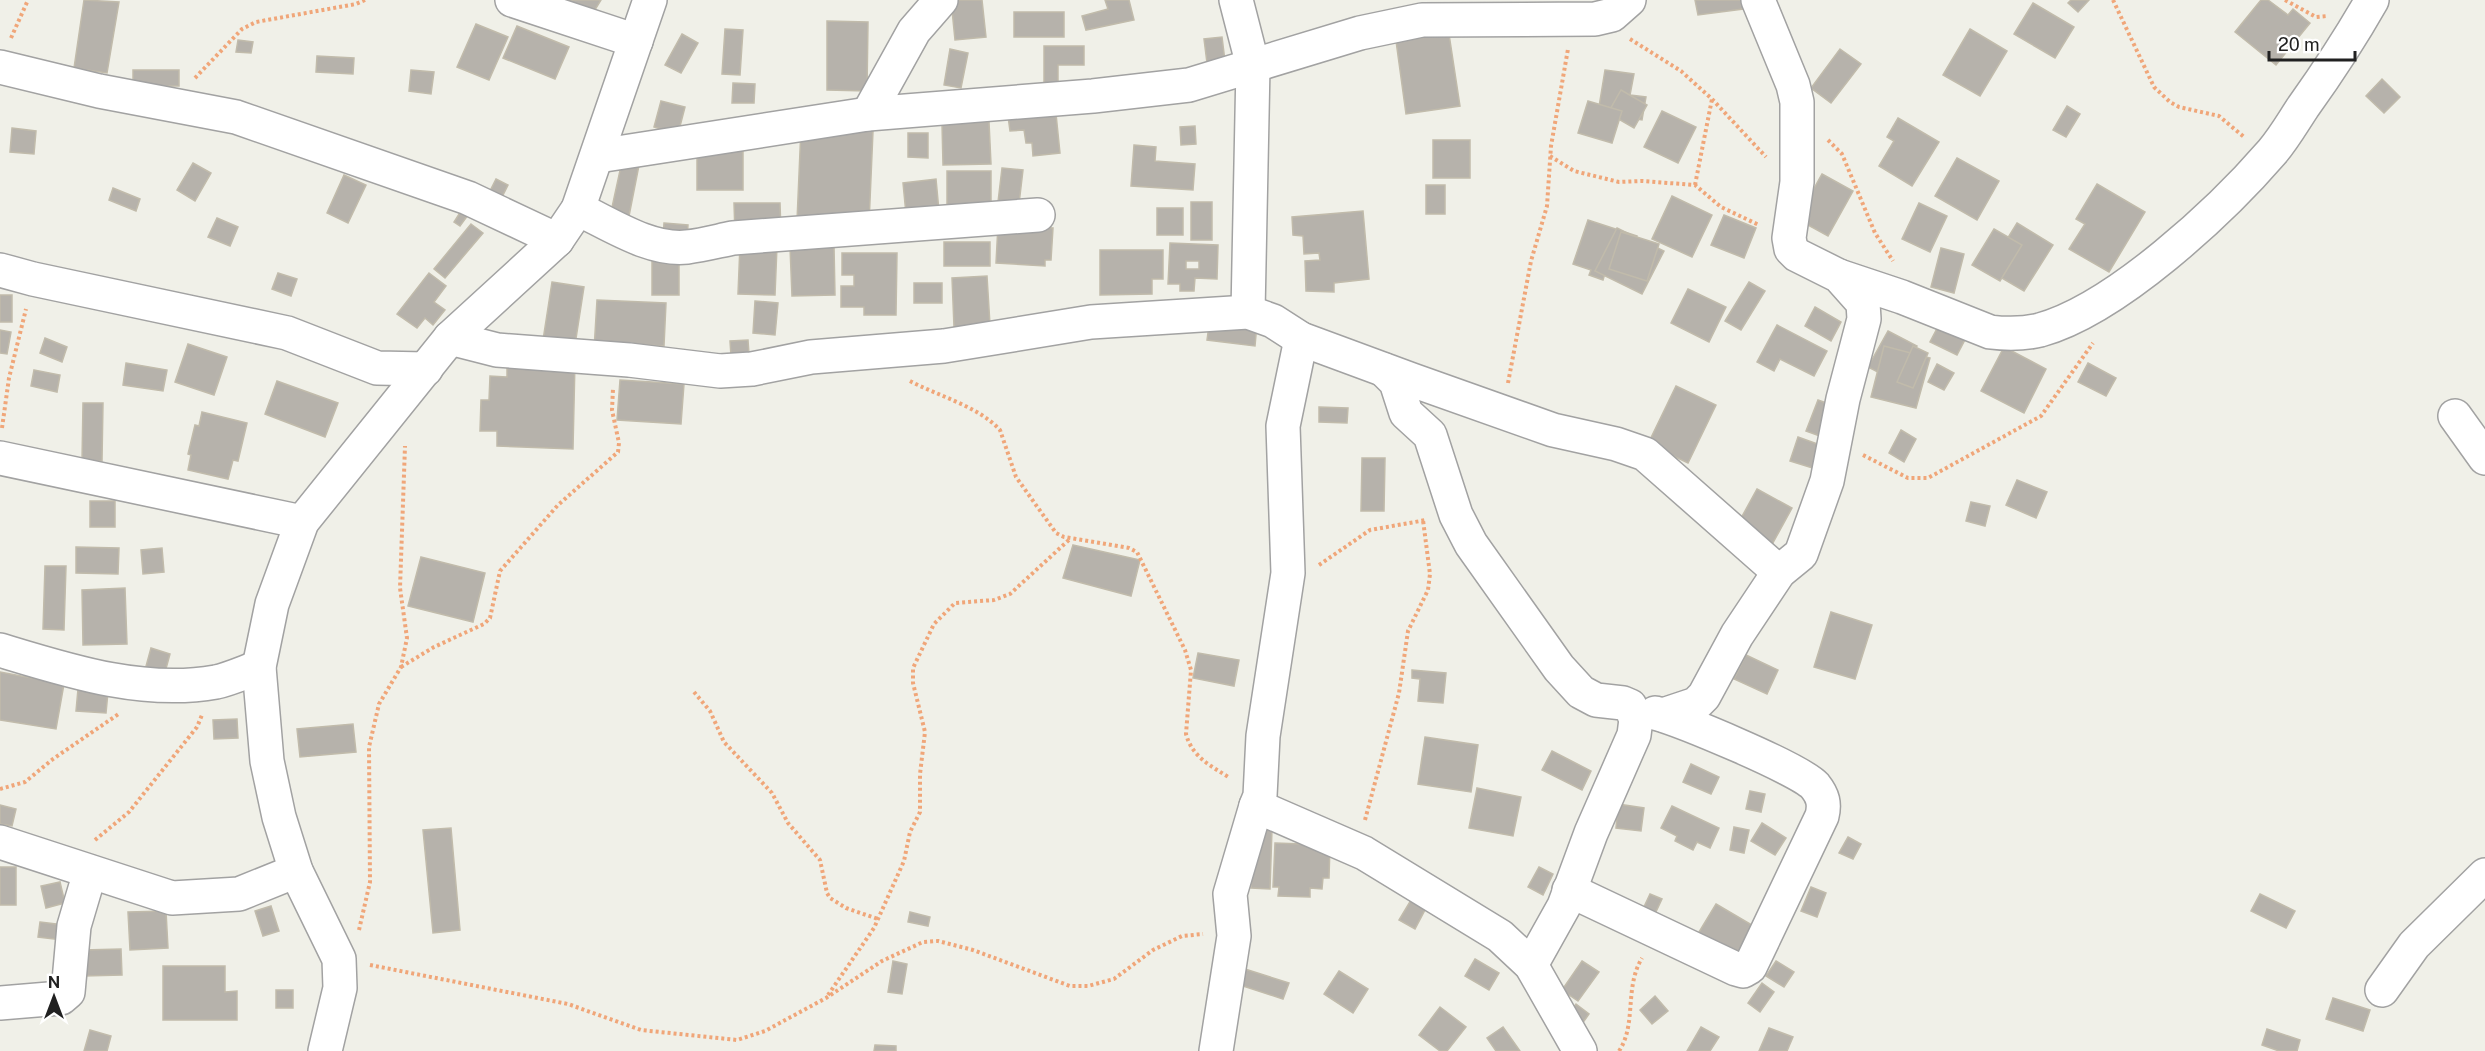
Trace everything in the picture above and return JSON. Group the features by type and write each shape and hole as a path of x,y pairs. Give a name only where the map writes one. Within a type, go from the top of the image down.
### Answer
{"street":[{"path":"512,0 636,41"},
{"path":"325,1051 346,960 296,871 279,817 267,761 259,667 272,604 302,522 450,338 557,240 578,209 650,0"},
{"path":"868,114 914,31 941,0"},
{"path":"1236,0 1253,66 1248,312"},
{"path":"598,156 868,114 1177,87 1253,66 1388,13 1422,20 1584,19 1612,15 1629,0"},
{"path":"1758,0 1793,85 1798,117 1797,178 1789,238 1791,249 1797,255 1839,276 1902,297 1990,332 2005,334 2039,330 2072,317 2118,291 2186,238 2267,157 2345,46 2372,0"},
{"path":"5,54 99,91 236,117 468,198 557,240"},
{"path":"578,209 634,236 663,245 685,247 733,238 1038,215"},
{"path":"0,270 288,333 377,368 426,369"},
{"path":"1663,715 1696,704 1704,696 1737,635 1779,572 1801,554 1827,481 1843,399 1861,336 1864,310 1851,288 1839,276"},
{"path":"450,338 497,350 611,358 720,371 752,369 811,357 945,346 1091,322 1248,312 1274,321 1301,339 1384,370 1553,430 1616,444 1645,454 1779,572"},
{"path":"1216,1051 1234,936 1230,894 1258,801 1263,736 1288,573 1283,426 1301,339"},
{"path":"1384,370 1396,382 1406,413 1430,435 1456,515 1471,544 1559,668 1581,692 1596,700 1623,702 1663,715 1753,753 1813,784 1825,805 1750,967 1743,971 1569,890"},
{"path":"2455,416 2485,458"},
{"path":"0,458 302,522"},
{"path":"0,650 132,684 157,687 218,682 259,667"},
{"path":"1531,965 1564,906 1636,726 1636,718 1630,706"},
{"path":"1258,801 1357,849 1500,936 1531,965 1580,1051"},
{"path":"0,842 172,898 239,894 296,871"},
{"path":"0,1003 61,998 68,992 74,926 90,872"},
{"path":"2382,990 2414,945 2485,875"}],"path":[{"path":"5,54 28,0"},
{"path":"170,103 242,29 256,22 356,4 364,0"},
{"path":"2113,0 2154,87 2179,107 2226,120 2267,157"},
{"path":"2285,0 2316,17 2329,15"},
{"path":"1486,406 1503,396 1507,388 1531,261 1547,206 1550,156 1584,19 1681,71 1712,99 1759,151 1797,178"},
{"path":"1695,185 1712,99"},
{"path":"1798,117 1835,145 1842,154 1875,233 1894,263 1902,297"},
{"path":"1550,156 1574,171 1619,182 1695,185 1721,207 1789,238"},
{"path":"0,439 9,378 33,279"},
{"path":"1835,441 1908,478 1928,478 2041,416 2095,340"},
{"path":"870,352 910,381 978,413 996,426 1000,430 1016,477 1028,497 1056,533 1071,538 1129,548 1137,552 1185,650 1191,670 1186,734 1188,744 1198,758 1258,801"},
{"path":"401,667 434,647 484,624 490,618 500,571 558,505 618,452 619,443 612,410 611,358"},
{"path":"405,439 400,588 407,638 401,667 379,704 369,747 370,882 346,960 568,1004 641,1030 737,1040 765,1031 826,998 882,960 923,942 938,941 973,950 1070,986 1088,986 1114,979 1153,950 1182,936 1193,934 1234,936"},
{"path":"1314,569 1370,530 1456,515"},
{"path":"1357,849 1399,693 1408,631 1428,590 1430,574 1423,520"},
{"path":"826,998 878,919 904,861 910,832 920,812 920,774 925,732 913,683 913,668 923,643 934,624 955,603 993,600 1010,594 1071,538"},
{"path":"58,862 112,828 129,812 197,727 218,682"},
{"path":"0,789 24,782 53,759 157,687"},
{"path":"694,692 710,711 724,742 772,793 788,823 820,860 830,898 846,908 878,919"},
{"path":"1619,1051 1627,1032 1633,975 1658,932"}],"building":[{"path":"84,0 119,2 107,73 74,68"},
{"path":"569,0 601,0 590,18 567,3"},
{"path":"951,0 982,0 986,37 955,40"},
{"path":"1105,0 1129,0 1134,20 1086,30 1082,16 1108,9"},
{"path":"1695,0 1742,0 1743,9 1698,15"},
{"path":"2071,0 2089,0 2078,12 2068,3"},
{"path":"2261,0 2268,0 2288,15 2293,9 2310,23 2276,65 2235,32"},
{"path":"2033,3 2074,27 2055,58 2014,34"},
{"path":"1014,12 1064,12 1064,37 1014,37"},
{"path":"827,21 868,22 867,91 827,90"},
{"path":"476,24 508,37 489,80 457,67"},
{"path":"517,26 569,47 555,79 503,58"},
{"path":"725,29 743,30 740,75 722,74"},
{"path":"1970,29 2007,51 1980,96 1943,75"},
{"path":"682,34 698,43 681,73 665,65"},
{"path":"1449,34 1460,106 1406,114 1396,41"},
{"path":"1222,37 1226,69 1208,71 1204,39"},
{"path":"238,40 253,42 251,53 236,52"},
{"path":"1044,46 1084,46 1084,65 1058,65 1058,89 1044,89"},
{"path":"950,49 968,53 961,88 944,85"},
{"path":"1840,49 1861,64 1831,103 1811,88"},
{"path":"317,56 354,58 353,74 316,72"},
{"path":"133,70 179,70 179,86 133,86"},
{"path":"411,70 434,72 431,94 409,91"},
{"path":"1605,70 1634,74 1630,95 1646,97 1642,120 1598,113"},
{"path":"2382,79 2400,97 2384,113 2366,96"},
{"path":"733,83 755,84 754,103 732,103"},
{"path":"1621,90 1647,105 1634,128 1608,113"},
{"path":"661,101 685,107 678,134 654,127"},
{"path":"1588,101 1622,111 1612,143 1578,133"},
{"path":"1055,104 1060,153 1033,156 1032,143 1026,143 1024,130 1010,131 1007,109"},
{"path":"2067,106 2080,114 2066,137 2053,130"},
{"path":"1662,111 1696,127 1678,163 1644,147"},
{"path":"1898,118 1939,142 1912,186 1879,166 1894,141 1887,137"},
{"path":"989,122 991,164 943,165 942,124"},
{"path":"1195,126 1196,144 1181,145 1180,127"},
{"path":"12,128 36,131 34,154 10,152"},
{"path":"801,128 873,131 869,224 797,221"},
{"path":"908,133 928,133 928,158 908,157"},
{"path":"1433,140 1470,140 1470,178 1433,178"},
{"path":"1134,145 1156,147 1155,161 1195,164 1193,190 1131,186"},
{"path":"697,149 743,149 743,190 697,190"},
{"path":"624,152 641,155 629,216 611,212"},
{"path":"1957,158 1999,181 1977,220 1935,196"},
{"path":"193,163 211,173 195,201 177,190"},
{"path":"1002,168 1023,170 1019,204 998,202"},
{"path":"947,171 991,171 991,209 947,209"},
{"path":"1822,174 1853,191 1828,236 1797,219"},
{"path":"344,175 366,185 348,223 327,213"},
{"path":"496,179 508,185 501,199 489,193"},
{"path":"936,179 939,211 906,214 903,183"},
{"path":"2097,184 2145,212 2109,272 2069,249 2085,224 2076,219"},
{"path":"1426,185 1445,185 1445,214 1426,214"},
{"path":"113,188 140,199 136,211 109,200"},
{"path":"1672,196 1712,215 1692,257 1652,239"},
{"path":"1191,202 1212,202 1212,240 1191,240"},
{"path":"734,203 780,203 781,233 735,234"},
{"path":"1919,203 1947,216 1930,252 1902,239"},
{"path":"1157,208 1183,208 1183,235 1157,235"},
{"path":"461,211 468,215 460,226 454,222"},
{"path":"1363,211 1369,279 1334,283 1334,292 1306,291 1305,261 1320,260 1319,253 1304,254 1303,236 1293,235 1292,217"},
{"path":"1724,215 1756,228 1744,258 1711,245"},
{"path":"217,218 238,227 230,246 208,237"},
{"path":"1588,220 1637,236 1624,275 1606,270 1603,280 1589,275 1591,270 1573,264"},
{"path":"664,223 688,225 687,239 663,237"},
{"path":"2017,223 2053,245 2024,291 1988,270"},
{"path":"471,224 483,233 445,278 434,269"},
{"path":"998,225 1053,228 1051,260 1045,260 1045,266 996,263"},
{"path":"1617,228 1664,251 1642,294 1595,271"},
{"path":"1994,229 2022,245 2000,281 1972,265"},
{"path":"1621,232 1659,244 1647,281 1609,269"},
{"path":"944,242 990,242 990,266 944,266"},
{"path":"1170,243 1218,245 1217,279 1195,278 1194,291 1180,291 1180,284 1168,284","holes":["1186,261 1199,261 1199,269 1186,269"]},
{"path":"740,245 777,246 775,295 738,294"},
{"path":"834,246 835,295 792,296 790,247"},
{"path":"1941,248 1964,254 1954,293 1931,287"},
{"path":"1100,250 1163,250 1163,279 1152,279 1152,294 1100,295"},
{"path":"842,253 897,253 896,315 864,315 864,307 841,307 841,286 854,286 854,275 842,275"},
{"path":"652,261 679,261 679,295 652,295"},
{"path":"278,273 297,279 291,296 272,289"},
{"path":"429,273 446,286 434,302 445,310 433,325 425,318 417,328 397,314"},
{"path":"987,276 990,325 954,327 952,278"},
{"path":"552,282 584,287 575,345 543,340"},
{"path":"1749,282 1765,291 1741,330 1725,321"},
{"path":"914,283 942,283 942,303 914,303"},
{"path":"1688,289 1726,307 1709,342 1671,323"},
{"path":"0,295 12,295 12,322 0,322"},
{"path":"597,300 666,303 664,346 626,344 594,350"},
{"path":"755,301 778,303 775,335 753,333"},
{"path":"1815,307 1841,322 1831,341 1805,326"},
{"path":"1210,318 1257,324 1255,346 1207,340"},
{"path":"1942,319 1969,332 1957,355 1930,342"},
{"path":"1777,325 1827,351 1814,376 1780,359 1774,371 1757,362"},
{"path":"0,330 11,332 7,354 0,353"},
{"path":"1888,331 1917,346 1897,382 1868,367"},
{"path":"45,338 67,347 62,362 40,353"},
{"path":"748,340 749,354 731,356 730,341"},
{"path":"188,344 227,357 214,395 175,382"},
{"path":"1884,346 1930,358 1916,408 1871,397"},
{"path":"1913,346 1928,353 1913,388 1897,382"},
{"path":"2004,347 2046,369 2024,413 1981,391"},
{"path":"507,359 575,361 573,449 497,446 497,431 480,431 481,400 489,400 490,376 507,377"},
{"path":"126,363 167,370 163,391 123,385"},
{"path":"2088,363 2116,378 2106,396 2078,382"},
{"path":"1937,364 1954,373 1944,390 1928,382"},
{"path":"34,370 60,375 57,392 31,386"},
{"path":"620,380 684,384 681,424 617,420"},
{"path":"277,381 338,403 325,437 265,414"},
{"path":"1676,386 1716,405 1688,463 1648,444"},
{"path":"1818,400 1832,405 1820,436 1806,431"},
{"path":"83,403 103,403 102,461 82,461"},
{"path":"1319,407 1348,408 1347,423 1319,422"},
{"path":"202,412 247,423 238,461 233,460 228,479 188,470 191,455 188,454 195,425 199,426"},
{"path":"1901,430 1916,439 1904,462 1889,453"},
{"path":"1798,437 1823,446 1816,469 1790,461"},
{"path":"1362,458 1385,458 1384,511 1361,511"},
{"path":"2017,480 2047,492 2036,518 2006,505"},
{"path":"1757,489 1792,508 1769,550 1734,531"},
{"path":"90,501 115,501 115,527 90,527"},
{"path":"1971,502 1990,506 1985,526 1966,521"},
{"path":"1073,545 1140,560 1131,596 1063,578"},
{"path":"76,547 119,548 118,574 76,573"},
{"path":"162,548 164,572 143,574 141,550"},
{"path":"421,557 485,573 473,622 408,606"},
{"path":"45,566 66,566 64,630 43,629"},
{"path":"125,588 127,644 83,645 82,590"},
{"path":"1831,612 1872,625 1855,679 1814,667"},
{"path":"151,648 170,654 164,676 145,670"},
{"path":"1198,653 1239,660 1234,686 1193,678"},
{"path":"1746,655 1778,670 1767,694 1734,679"},
{"path":"1412,670 1446,673 1443,703 1418,701 1420,679 1412,678"},
{"path":"0,672 64,684 56,729 0,720"},
{"path":"78,689 108,692 106,713 76,711"},
{"path":"237,719 238,738 214,739 213,720"},
{"path":"353,724 356,752 300,757 297,729"},
{"path":"1425,737 1478,745 1471,792 1418,784"},
{"path":"1552,751 1591,771 1582,790 1542,770"},
{"path":"1691,764 1719,777 1711,794 1683,782"},
{"path":"1477,788 1521,797 1513,836 1469,828"},
{"path":"1750,791 1765,794 1761,812 1746,809"},
{"path":"1618,804 1644,808 1641,831 1616,828"},
{"path":"0,805 16,809 12,826 0,824"},
{"path":"1672,806 1719,828 1710,848 1697,842 1693,850 1675,841 1677,836 1661,828"},
{"path":"1762,823 1786,838 1775,855 1751,841"},
{"path":"1734,827 1749,830 1744,853 1730,850"},
{"path":"451,828 460,930 433,933 423,830"},
{"path":"1253,828 1272,829 1270,889 1251,888"},
{"path":"1848,837 1861,844 1853,859 1839,853"},
{"path":"1275,843 1330,845 1329,878 1323,878 1322,889 1310,888 1310,897 1278,896 1279,887 1273,887"},
{"path":"0,867 16,867 16,905 0,905"},
{"path":"1539,867 1553,874 1543,895 1528,887"},
{"path":"60,882 65,903 46,908 41,886"},
{"path":"1811,887 1826,893 1817,917 1801,911"},
{"path":"1650,894 1662,899 1654,916 1642,911"},
{"path":"2260,894 2295,911 2286,928 2251,911"},
{"path":"1411,900 1426,908 1415,929 1399,920"},
{"path":"1716,904 1757,928 1737,962 1696,937"},
{"path":"271,906 279,931 263,936 255,911"},
{"path":"166,911 168,948 130,950 128,912"},
{"path":"910,912 930,917 928,926 908,922"},
{"path":"40,922 64,925 62,940 38,937"},
{"path":"121,949 122,975 84,976 83,950"},
{"path":"1475,959 1499,973 1489,990 1465,976"},
{"path":"893,961 907,964 902,994 888,992"},
{"path":"1582,961 1599,972 1578,1001 1562,990"},
{"path":"1776,961 1794,972 1784,987 1766,976"},
{"path":"163,966 225,966 225,992 237,991 237,1020 163,1020"},
{"path":"1245,969 1289,983 1283,999 1240,985"},
{"path":"1339,971 1368,989 1353,1013 1324,994"},
{"path":"1762,983 1774,992 1760,1012 1748,1003"},
{"path":"276,990 293,990 293,1008 276,1008"},
{"path":"1655,996 1668,1011 1652,1024 1640,1010"},
{"path":"2333,998 2370,1010 2363,1031 2326,1019"},
{"path":"1576,1004 1589,1014 1577,1031 1564,1022"},
{"path":"1440,1007 1466,1027 1447,1051 1440,1051 1419,1035"},
{"path":"1503,1027 1520,1051 1496,1051 1487,1038"},
{"path":"1701,1027 1719,1037 1710,1051 1687,1051"},
{"path":"1769,1028 1793,1037 1787,1051 1759,1051"},
{"path":"2267,1029 2300,1040 2297,1051 2279,1051 2262,1045"},
{"path":"90,1030 111,1036 107,1051 84,1051"},
{"path":"875,1045 896,1046 896,1051 874,1051"}]}
